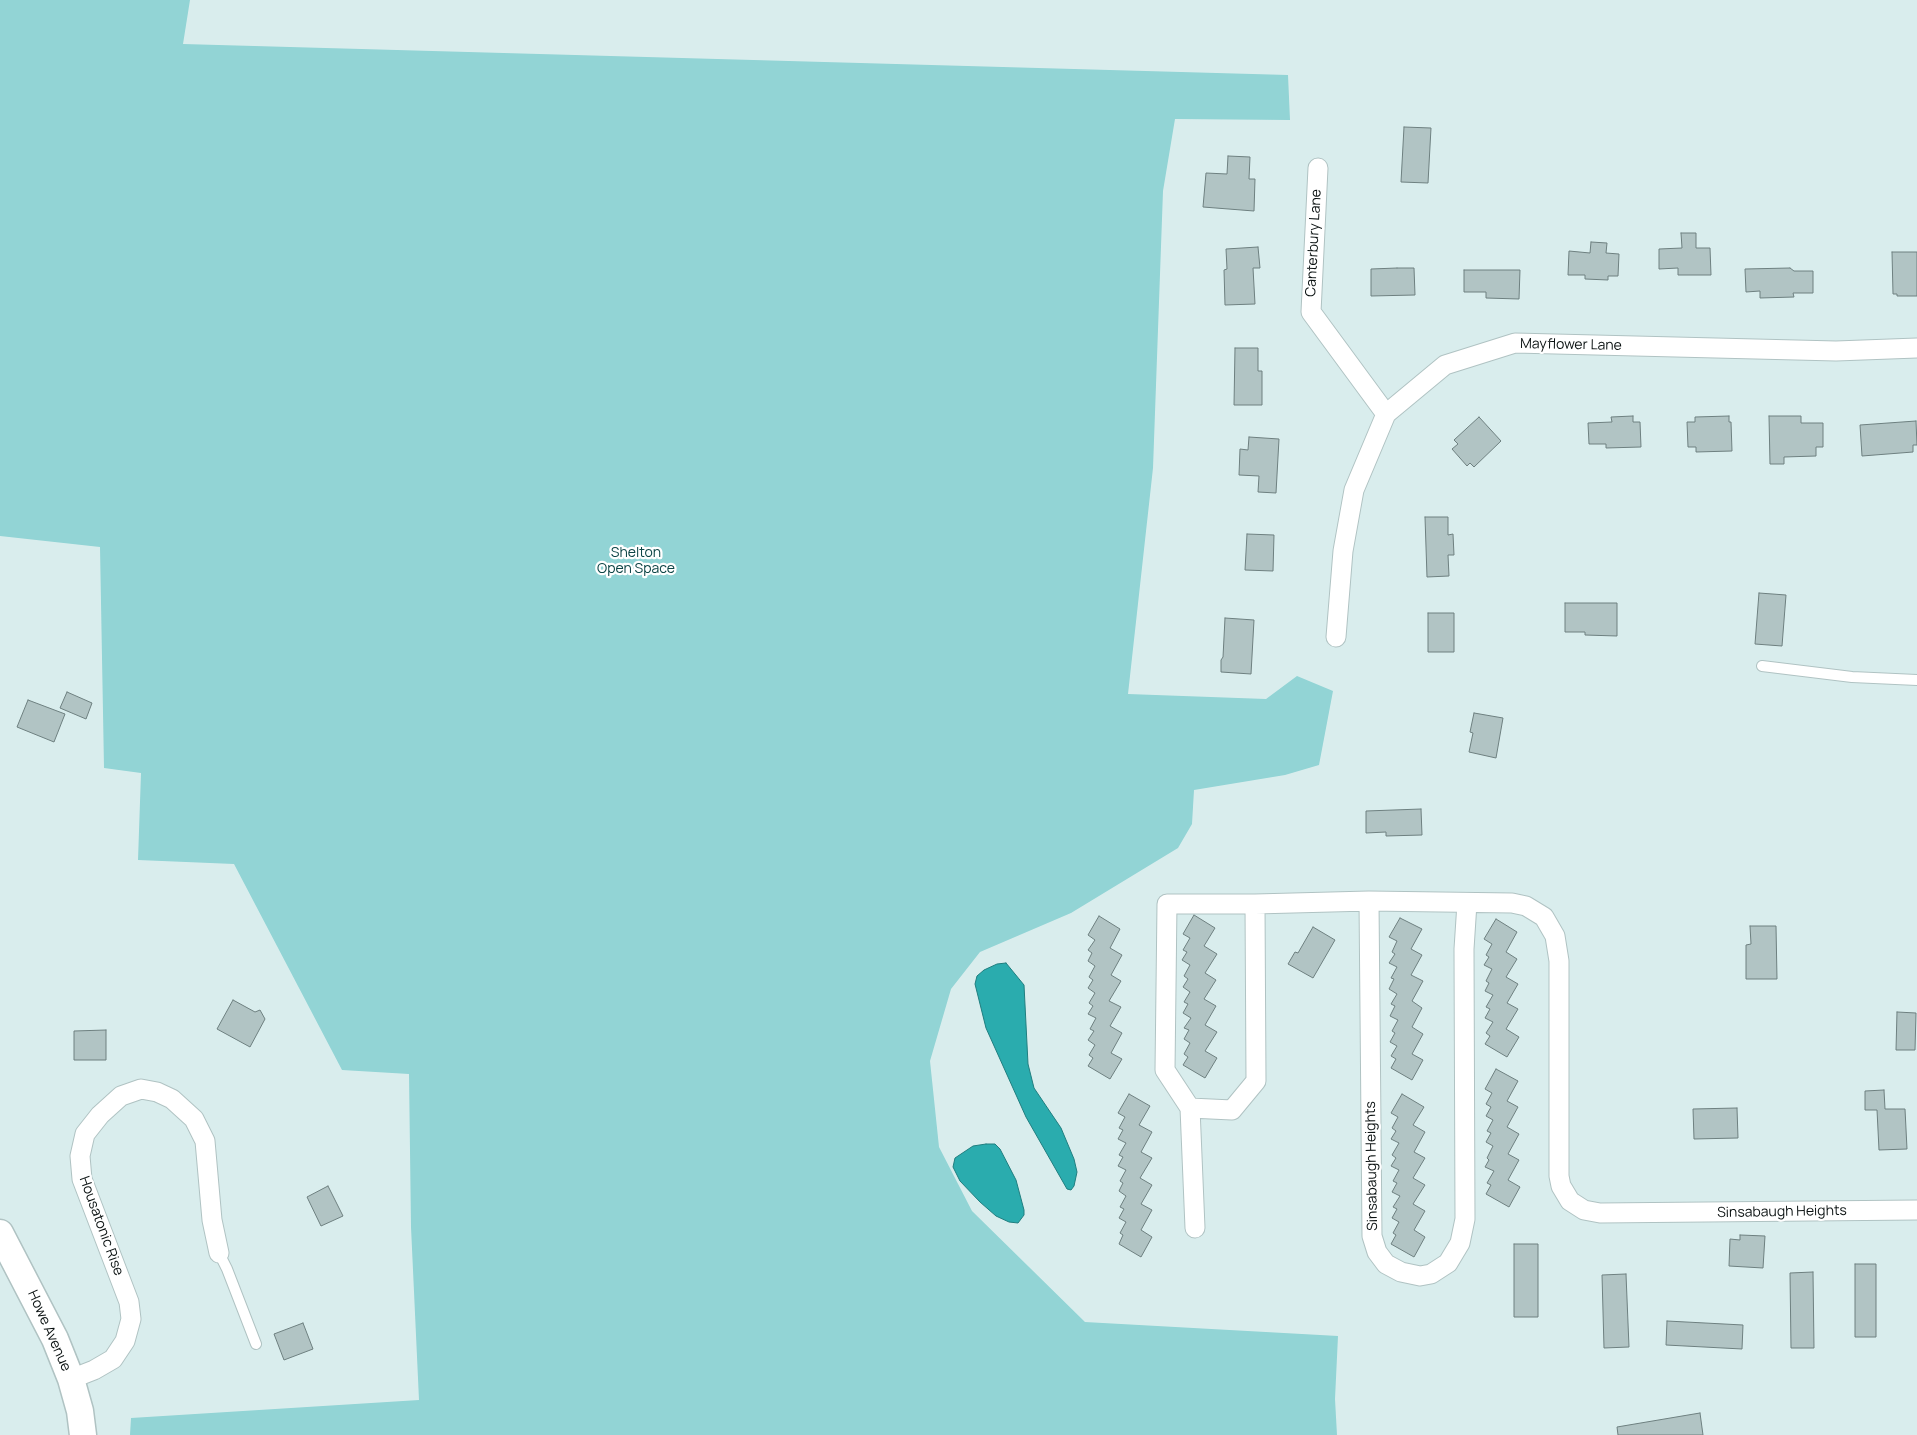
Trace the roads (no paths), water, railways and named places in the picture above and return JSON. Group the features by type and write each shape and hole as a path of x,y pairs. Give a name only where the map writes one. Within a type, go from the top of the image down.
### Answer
{"main road":[{"name":"Howe Avenue","path":"0,1233 55,1339 71,1379 80,1411 83,1435"}],"street":[{"name":"Canterbury Lane","path":"1318,168 1311,312 1386,414"},
{"name":"Mayflower Lane","path":"1336,637 1342,551 1354,490 1386,414 1445,365 1515,343 1836,351 1917,348"},
{"name":"Sinsabaugh Heights","path":"1369,901 1372,1236 1377,1252 1386,1264 1401,1272 1420,1276 1431,1274 1448,1263 1460,1243 1465,1219 1464,949 1467,903"},
{"name":"Sinsabaugh Heights","path":"1190,1108 1165,1070 1167,904 1369,901 1512,903 1526,906 1544,917 1555,936 1559,961 1559,1176 1566,1194 1576,1206 1584,1210 1600,1213 1917,1210"},
{"path":"1195,1228 1190,1108 1232,1110 1256,1081 1255,904"},
{"name":"Housatonic Rise","path":"71,1379 94,1370 113,1359 125,1342 131,1319 128,1302 82,1179 80,1156 85,1134 100,1114 121,1096 140,1089 157,1092 172,1099 194,1119 205,1141 212,1220 219,1252"}],"lane":[{"path":"1762,666 1852,677 1917,680"},
{"path":"219,1252 256,1344"}],"park label":[{"name":"Shelton Open Space","path":"636,562"}]}
